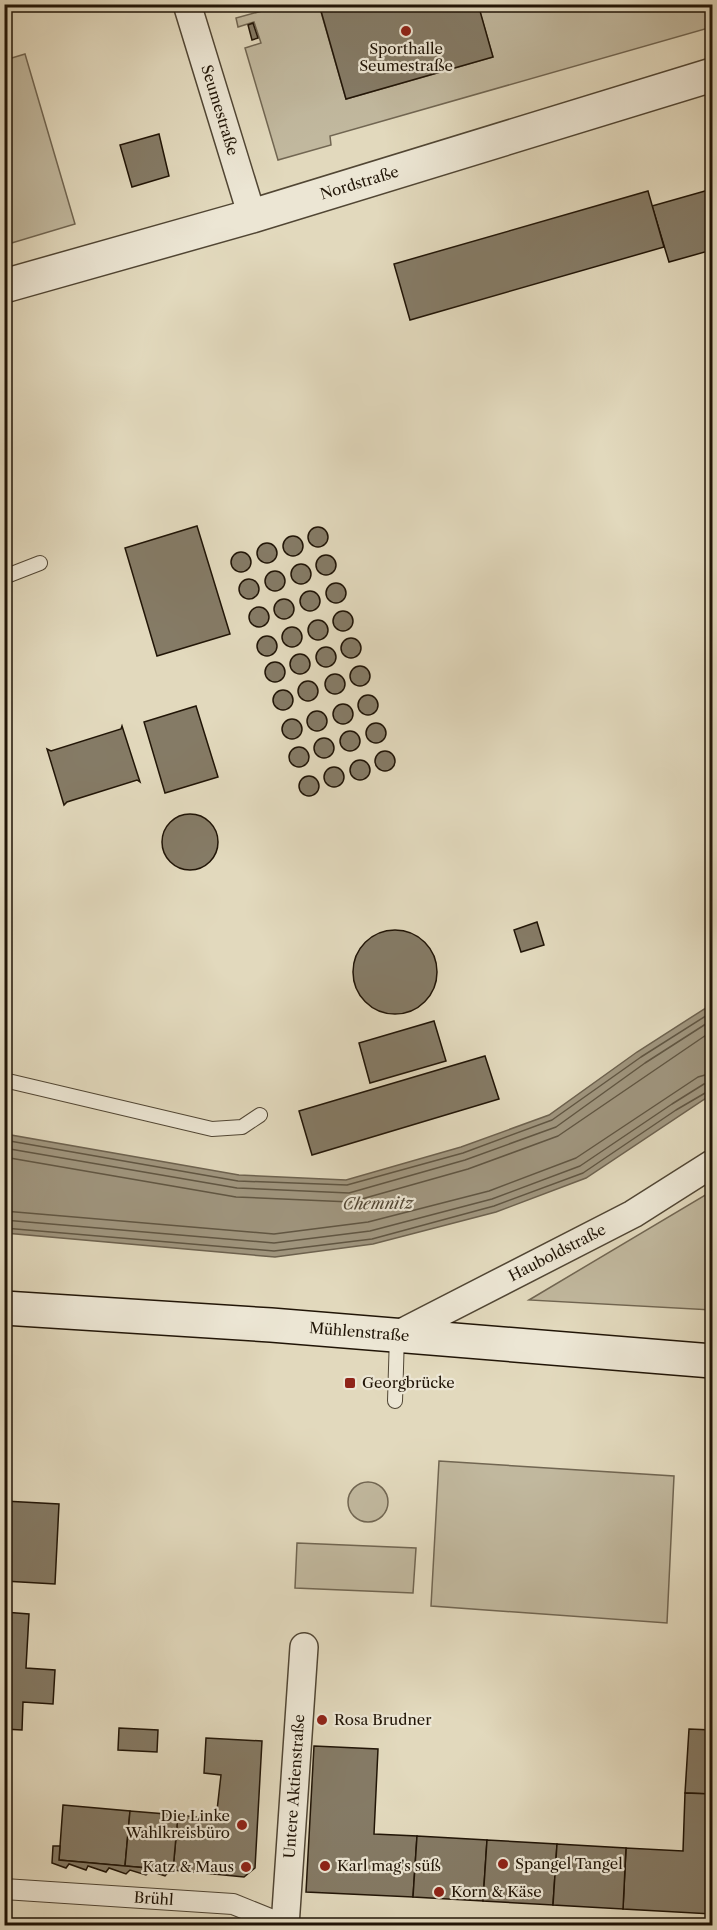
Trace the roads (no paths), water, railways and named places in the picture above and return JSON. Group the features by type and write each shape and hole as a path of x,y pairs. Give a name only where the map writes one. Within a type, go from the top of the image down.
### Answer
{"street":[{"name":"Seumestraße","path":"188,4 252,216"},
{"name":"Nordstraße","path":"4,286 252,216 712,75"},
{"name":"Hauboldstraße","path":"397,1335 633,1214 712,1164"},
{"name":"Mühlenstraße","path":"4,1308 397,1335 712,1361"},
{"name":"Untere Aktienstraße","path":"290,1925 304,1647"},
{"name":"Brühl","path":"4,1889 233,1905 290,1925"}],"lane":[{"path":"4,577 40,563"},
{"path":"4,1080 212,1129 242,1127 260,1115"},
{"path":"395,1401 397,1335"}],"water":[{"name":"Chemnitz","path":"712,1004 712,1094 586,1178 496,1212 373,1244 275,1257 5,1233 5,1134 239,1175 346,1180 461,1147 549,1115 637,1052"}],"place":[{"name":"Sporthalle Seumestraße","path":"406,31"},
{"name":"Georgbrücke","path":"350,1383"},
{"name":"Rosa Brudner","path":"322,1720"},
{"name":"Die Linke Wahlkreisbüro","path":"242,1825"},
{"name":"Spangel Tangel","path":"503,1864"},
{"name":"Karl mag's süß","path":"325,1866"},
{"name":"Katz & Maus","path":"246,1867"},
{"name":"Korn & Käse","path":"439,1892"}]}
